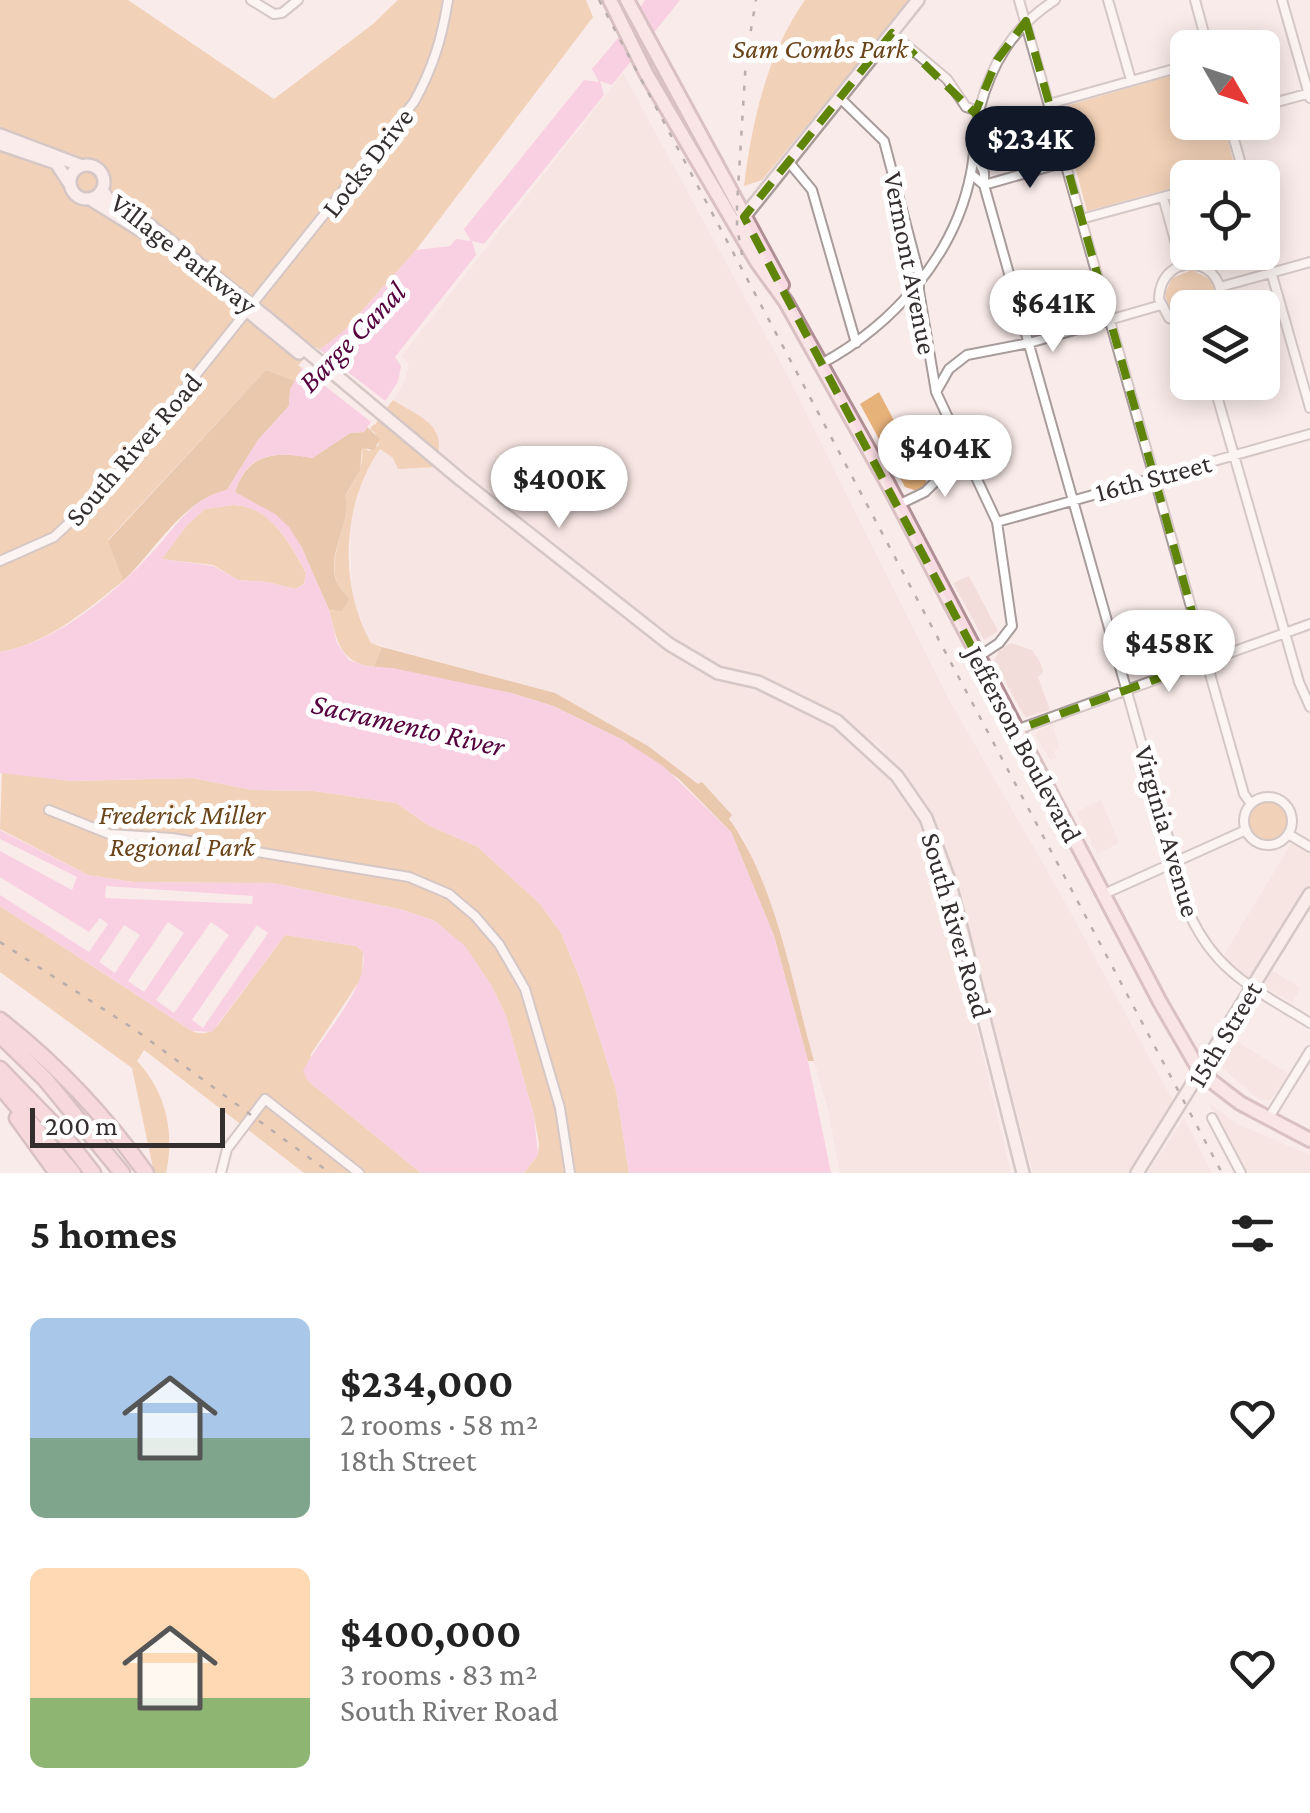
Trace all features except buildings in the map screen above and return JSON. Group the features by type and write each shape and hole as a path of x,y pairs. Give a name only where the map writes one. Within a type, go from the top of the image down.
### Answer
{"highway":[{"path":"0,1020 80,1093 144,1171"},
{"path":"0,1035 45,1079 122,1173"},
{"path":"0,1069 61,1132 93,1173"},
{"path":"0,1086 72,1173"},
{"path":"0,1099 56,1173"}],"main road":[{"name":"Jefferson Boulevard","path":"610,0 646,74 740,222 821,364 1201,1073 1232,1098 1310,1140"},
{"name":"Jefferson Boulevard","path":"628,2 740,222"}],"street":[{"path":"251,0 274,14 298,0"},
{"name":"Locks Drive","path":"249,309 414,102 432,72 442,43 448,0"},
{"path":"740,222 918,0"},
{"path":"1019,0 1244,794 1251,804"},
{"name":"Virginia Avenue","path":"821,364 856,343 886,318 918,283 944,244 971,174 979,111 997,60 1026,22 1055,0"},
{"path":"1108,0 1130,80"},
{"path":"1195,0 1203,30"},
{"path":"1280,102 1310,95 1282,0"},
{"path":"892,33 948,81 966,107 979,111"},
{"path":"1050,104 1170,70"},
{"name":"Vermont Avenue","path":"840,98 884,141 918,283 936,392 997,522 1014,619 1008,634 978,657"},
{"path":"0,135 98,169 104,178 102,190 90,200 78,198 56,163 0,144"},
{"name":"Virginia Avenue","path":"974,153 984,172 984,184 1190,915 1220,964 1310,1022"},
{"path":"788,161 812,190 856,343"},
{"path":"971,174 984,184 1065,162"},
{"path":"69,184 72,172 82,166"},
{"name":"Village Parkway","path":"102,190 111,203 148,224 249,309"},
{"path":"1081,218 1170,194"},
{"path":"1163,196 1170,222"},
{"name":"Village Parkway","path":"90,200 158,241 249,309"},
{"path":"1220,287 1310,262"},
{"path":"1170,318 1160,304 1160,288 1164,278 1176,270"},
{"path":"1208,270 1220,290"},
{"path":"1271,270 1310,408"},
{"path":"936,392 948,371 967,354 1029,342 1160,304"},
{"name":"South River Road","path":"0,561 41,545 74,521 124,467 249,309 694,661 718,673 758,682 837,721 897,776 926,818 949,880 1023,1173"},
{"path":"1219,400 1310,707"},
{"name":"16th Street","path":"997,522 1310,434"},
{"path":"898,504 925,492 963,454"},
{"path":"1016,730 1310,624"},
{"path":"1272,797 1286,805 1292,819 1288,834 1277,844 1262,844 1246,830 1244,816 1251,804 1272,797"},
{"path":"49,810 109,834 172,838 409,877 449,894 493,936 525,990 560,1108 570,1173"},
{"path":"1102,894 1246,830"},
{"path":"1288,834 1310,847"},
{"name":"15th Street","path":"1137,1173 1310,894"},
{"path":"1268,1120 1310,1051"},
{"path":"221,1173 227,1149 264,1099 359,1173"},
{"path":"1212,1118 1240,1173"}],"highlighted area":[{"path":"1026,21 1206,661 1016,730 744,217 892,33 975,113 997,60"}],"shaded area":[{"path":"623,73 785,371 948,698 1172,1099 1169,1111 1128,1173 1033,1173 941,836 915,789 879,746 806,696 752,674 715,665 684,646 440,452 436,430 393,400 404,383 409,364 401,357"},
{"path":"266,370 295,381 289,406 258,440 227,490 196,504 183,515 123,581 108,541"},
{"path":"367,427 380,439 374,450 362,448 360,470 345,496 345,518 334,564 339,586 349,599 342,611 329,610 301,546 235,492 240,479 255,462 275,455 312,458 350,433 364,432"},
{"path":"380,449 393,458 398,469 435,467 692,668 806,710 833,725 875,761 916,815 930,847 1011,1173 840,1173 828,1110 771,909 744,839 701,782 699,785 648,746 555,693 371,643 357,618 352,598 350,524 364,475"},
{"path":"969,576 998,631 984,640 953,583"},
{"path":"1011,643 1032,650 1040,662 1043,672 1038,677 1050,710 1026,717 1019,707 994,660 1000,649"},
{"path":"382,647 555,693 648,746 698,784 702,782 732,815 729,819 759,873 781,935 814,1061 808,1061 774,936 731,832 679,779 623,740 553,706 511,693 374,667"},
{"path":"1053,724 1059,748 1054,751 1057,758 1050,760 1035,735"},
{"path":"1101,800 1119,843 1097,854 1076,812"},
{"path":"1292,842 1310,854 1310,884 1252,977 1246,978 1222,958"},
{"path":"1271,970 1301,988 1292,1002 1263,986"},
{"path":"1230,1037 1289,1074 1270,1100 1258,1099 1221,1067 1220,1055"},
{"path":"1209,1103 1237,1124 1310,1155 1310,1173 1246,1173"},
{"path":"1184,1118 1212,1173 1148,1173"}],"green space":[{"path":"0,0 128,0 274,99 373,24 398,0 586,0 593,17 416,250 344,331 305,361 295,381 266,370 108,540 123,581 50,634 0,652"},
{"name":"Sam Combs Park","path":"805,0 910,0 762,180 744,186 763,89 781,43"},
{"path":"1170,76 1170,140 1228,140 1233,160 1170,160 1170,189 1087,211 1059,108"},
{"path":"1192,270 1211,280 1214,290 1170,290 1170,311 1165,294 1172,278"},
{"path":"879,392 927,483 917,491 905,487 860,404"},
{"path":"393,400 431,425 439,441 435,467 398,469 393,458 380,449 358,494 349,544 349,570 360,620 371,643 382,647 374,667 346,655 329,610 334,611 343,591 334,570 345,520 345,496 360,467 362,447 369,451 379,445 370,429"},
{"path":"234,505 258,512 278,529 306,573 304,584 295,589 238,580 213,565 161,559 205,509"},
{"name":"Frederick Miller Regional Park","path":"2,772 71,781 193,778 252,790 314,791 396,803 428,825 478,847 540,904 561,933 584,989 616,1090 629,1173 524,1173 538,1155 539,1143 506,1016 465,947 435,921 403,910 273,883 133,882 88,875 0,829"},
{"path":"1268,802 1282,807 1287,821 1282,835 1268,840 1254,835 1249,821 1254,807"},
{"name":"Frederick Miller Regional Park","path":"0,906 199,1033 218,1025 285,935 356,946 363,952 362,977 311,1054 308,1081 421,1173 304,1173 144,1050 137,1061 155,1086 168,1128 166,1173 154,1173 132,1068 0,972"}],"water":[{"path":"645,0 680,0 612,85 600,81 604,95 484,244 472,241 476,255 395,357 401,366 398,382 364,432 350,433 312,458 265,457 247,469 235,492 275,514 289,527 329,610 337,643 349,660 511,693 553,706 623,740 663,766 731,832 774,936 808,1061 831,1173 629,1173 616,1090 584,989 561,933 540,904 478,847 428,825 396,803 314,791 252,790 193,778 71,781 0,773 0,652 41,639 99,603 192,508 227,490 258,440 289,406 290,390 305,361 345,330 416,250 450,246 456,239 471,241 464,229 584,80 599,82 592,69","holes":["247,507 269,520 287,539 306,573 304,584 295,589 238,580 213,566 162,559 188,524 205,509"]},
{"path":"0,830 88,875 133,882 273,883 403,910 435,921 465,946 506,1016 534,1116 538,1155 524,1173 421,1173 308,1081 303,1071 359,981 363,952 356,946 285,935 212,1032 192,1031 0,906"}],"pier":[{"path":"316,347 389,404 375,425 298,365"},
{"path":"0,839 77,877 72,890 0,851"},
{"path":"0,877 89,932 100,918 108,924 89,952 0,895"},
{"path":"106,886 253,896 252,904 105,898"},
{"path":"168,922 184,933 144,992 128,981"},
{"path":"211,922 229,935 174,1013 156,1000"},
{"path":"124,925 140,935 115,973 99,962"},
{"path":"257,925 268,933 203,1028 192,1020"}],"railway":[{"path":"599,0 1222,1173"},
{"path":"742,255 737,205 746,59 756,0"},
{"path":"0,942 134,1029 330,1173"}],"water label":[{"name":"Barge Canal","path":"352,337"},
{"name":"Sacramento River","path":"408,725"}]}
